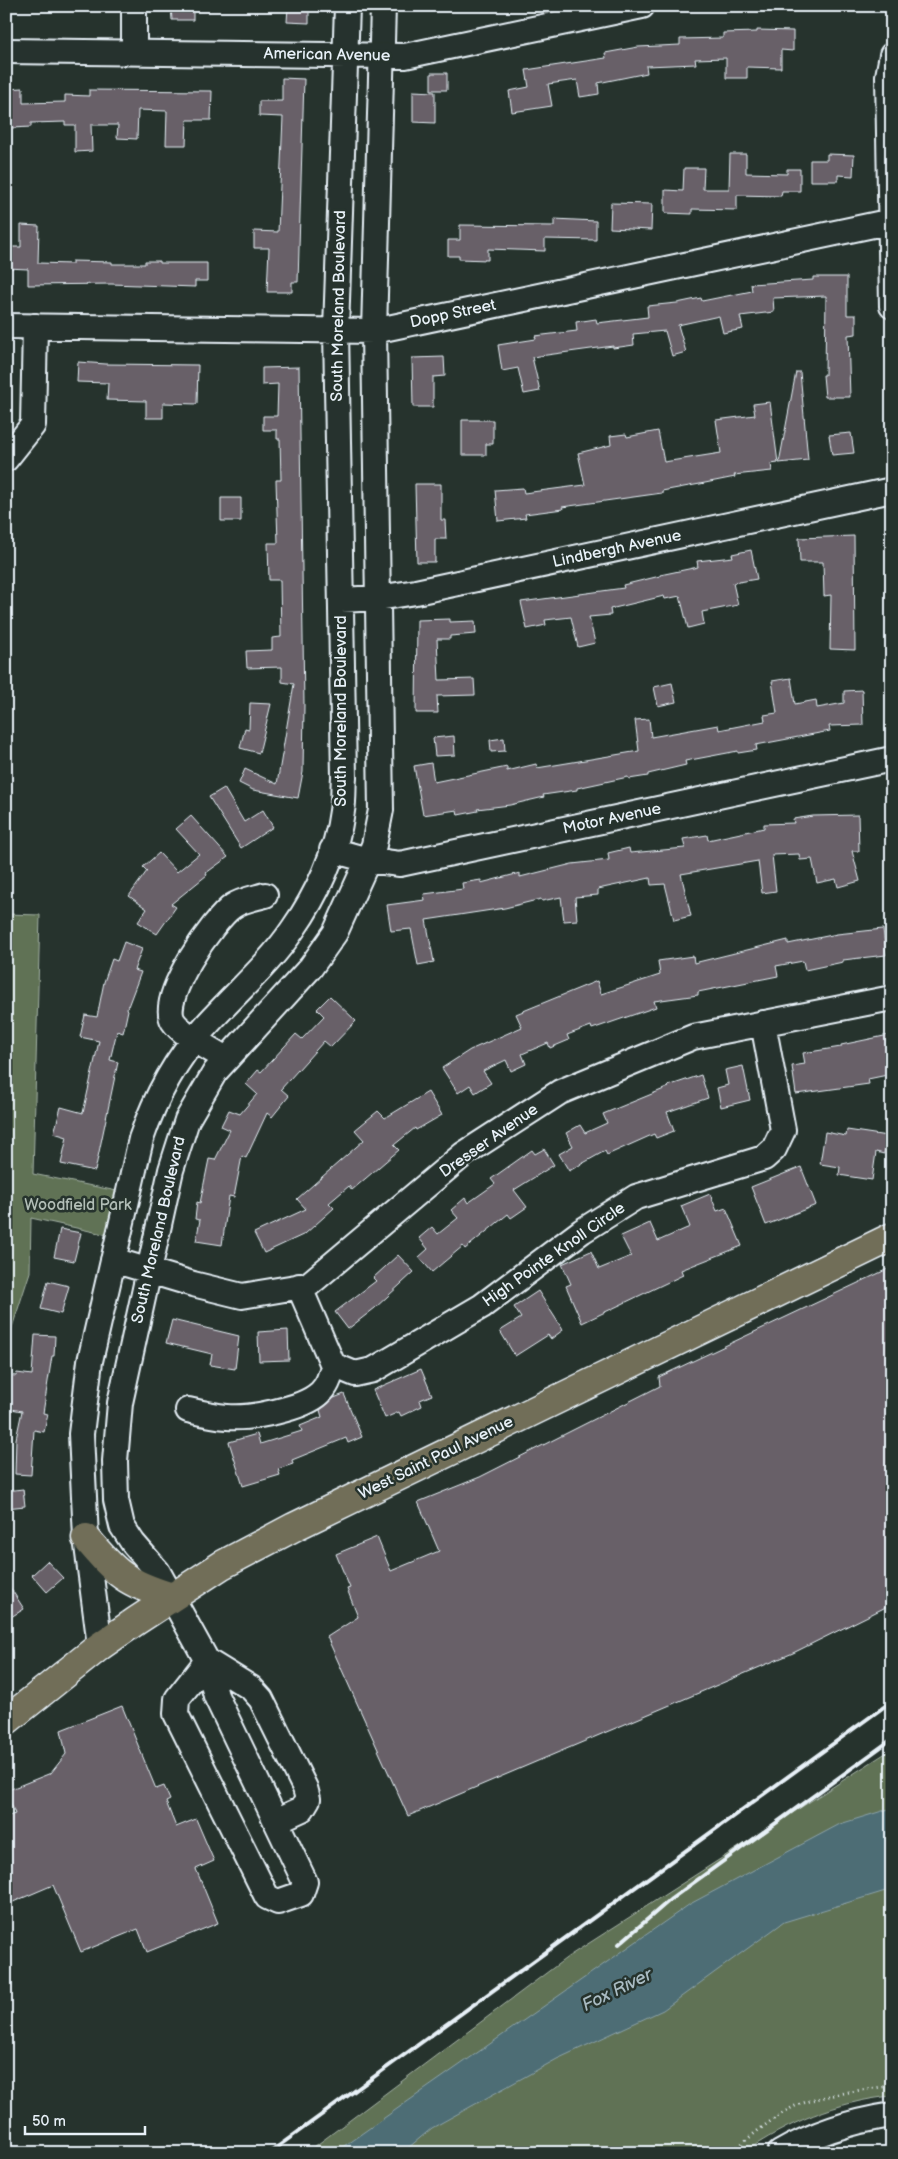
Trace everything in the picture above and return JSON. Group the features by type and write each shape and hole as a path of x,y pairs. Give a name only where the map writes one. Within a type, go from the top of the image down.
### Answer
{"main road":[{"name":"West Saint Paul Avenue","path":"6,1721 100,1646 222,1565 294,1527 892,1237"},
{"path":"86,1538 120,1576 145,1589 172,1597"}],"street":[{"path":"134,6 134,52"},
{"name":"South Moreland Boulevard","path":"100,1646 86,1538 82,1434 90,1361 134,1164 148,1117 166,1080 195,1039 293,930 326,871 343,810 336,330 347,6"},
{"name":"South Moreland Boulevard","path":"207,1660 158,1572 133,1543 122,1526 116,1500 115,1461 120,1403 148,1271 180,1139 204,1087 226,1059 311,967 344,917 374,844 381,810 374,331 383,6"},
{"name":"American Avenue","path":"6,51 405,56 642,6"},
{"path":"892,55 888,76 892,306"},
{"name":"Dopp Street","path":"6,326 374,331 891,221"},
{"path":"6,458 33,425 35,326"},
{"name":"Lindbergh Avenue","path":"341,600 378,598 416,592 892,490"},
{"name":"Motor Avenue","path":"332,850 368,860 400,864 892,759"},
{"path":"226,1059 178,1026 171,1015 174,995 197,949 221,917 234,905 265,895"},
{"name":"Dresser Avenue","path":"113,1260 242,1296 308,1285 464,1154 560,1092 693,1037 892,998"},
{"name":"High Pointe Knoll Circle","path":"333,1365 355,1374 373,1370 482,1306 582,1231 636,1197 764,1158 774,1149 784,1130 763,1024"},
{"path":"188,1410 227,1417 257,1417 296,1405 319,1394 327,1384 333,1365 299,1286"},
{"path":"83,1485 116,1482"},
{"path":"207,1660 251,1688 261,1699 305,1788 308,1799 302,1809 276,1821"},
{"path":"207,1660 216,1696 305,1882 301,1894 278,1902 267,1897 176,1714 177,1698 207,1660"},
{"path":"780,2153 845,2125 892,2115"}],"path":[{"path":"730,2153 778,2116 795,2106 821,2098 892,2086"}],"green space":[{"name":"Woodfield Park","path":"6,914 40,915 33,1174 117,1191 108,1235 31,1218 30,1272 6,1346"},
{"path":"892,1749 892,2096 852,2103 814,2115 777,2132 743,2153 306,2153 569,1956"}],"water":[{"name":"Fox River","path":"892,1808 892,1889 784,1922 663,2010 557,2059 432,2128 402,2153 334,2153 690,1904 840,1824"}],"building":[{"path":"171,6 193,6 193,20 172,20"},
{"path":"288,6 309,6 309,23 287,22"},
{"path":"757,30 793,31 793,51 781,50 781,68 747,67 747,78 726,78 726,58 695,59 696,64 646,66 647,73 598,83 599,94 580,97 577,80 548,84 552,106 512,112 509,91 529,87 526,70 606,58 605,53 638,47 680,45 680,39 723,38 723,33 757,32"},
{"path":"431,73 447,73 447,90 431,90"},
{"path":"282,78 304,79 298,282 292,282 292,292 267,292 269,248 254,248 254,231 278,232 283,117 259,116 259,101 282,101"},
{"path":"23,88 23,103 65,102 65,95 89,96 89,90 212,91 211,120 187,120 186,145 166,145 167,111 138,110 137,139 117,138 118,125 91,125 92,151 75,152 75,125 65,125 65,122 31,123 31,127 12,128 12,107 6,107 6,89"},
{"path":"413,91 435,92 435,123 413,122"},
{"path":"730,154 746,154 746,173 787,174 787,169 800,169 800,191 782,191 781,196 737,195 737,210 692,209 692,214 665,213 665,190 683,191 684,168 704,168 703,189 729,189"},
{"path":"827,154 854,155 853,176 838,175 838,181 810,181 810,160 827,160"},
{"path":"611,203 652,204 651,230 610,228"},
{"path":"554,219 596,221 596,240 545,239 545,251 488,249 488,260 459,259 459,256 448,256 448,240 460,240 460,225 554,226"},
{"path":"21,225 39,226 38,263 72,264 72,261 145,264 145,261 159,261 159,263 207,263 207,281 195,281 195,287 111,284 28,285 28,269 6,268 6,247 21,247"},
{"path":"813,277 847,277 847,315 856,315 856,334 848,335 850,397 825,397 823,375 825,375 826,296 773,298 774,312 740,316 743,329 723,333 719,316 678,325 686,352 672,356 665,331 633,334 634,345 532,357 540,391 524,394 518,368 502,371 498,345 536,339 535,336 577,331 576,322 596,319 597,323 648,317 647,306 701,298 702,301 752,291 751,284 813,280"},
{"path":"444,357 445,376 433,377 433,407 413,407 412,358"},
{"path":"78,362 198,365 197,404 163,403 163,418 146,418 146,401 107,400 108,383 77,382"},
{"path":"299,367 304,705 303,772 298,798 253,790 239,783 245,769 277,784 294,684 282,682 282,667 247,668 246,651 272,650 272,638 281,637 280,580 269,580 268,543 278,543 276,480 281,480 280,439 277,439 277,430 263,430 263,416 277,416 278,384 262,385 262,368"},
{"path":"796,372 800,372 808,460 779,463"},
{"path":"770,402 778,463 771,464 772,471 734,475 735,477 662,491 662,493 562,507 563,509 525,514 526,518 498,521 495,490 523,488 524,493 585,485 578,453 611,445 610,436 626,434 627,437 658,431 664,462 721,453 716,420 755,415 753,404"},
{"path":"462,420 493,420 493,444 486,444 486,455 462,455"},
{"path":"851,433 854,453 832,455 829,435"},
{"path":"415,484 441,484 441,520 445,520 446,539 435,539 435,562 417,562"},
{"path":"221,498 241,498 241,521 221,521"},
{"path":"854,536 855,650 830,649 831,595 824,596 823,562 800,562 799,538"},
{"path":"751,550 757,579 733,583 738,605 702,612 704,624 688,628 680,596 665,599 664,596 610,609 611,615 589,617 595,643 578,647 571,617 545,620 546,625 527,629 521,602 624,588 623,585 698,567 697,561 733,557 732,554"},
{"path":"450,619 450,622 475,621 476,634 450,636 450,639 437,639 439,680 474,679 475,695 437,696 438,713 416,713 417,620"},
{"path":"791,678 795,704 816,700 817,708 844,703 844,691 862,690 863,725 829,726 830,731 756,745 757,750 738,753 738,751 685,761 686,765 648,774 648,776 629,779 628,777 577,788 577,790 543,795 544,797 510,805 477,809 478,811 458,815 457,810 423,815 414,766 431,763 434,782 507,767 507,771 536,764 537,768 639,751 635,720 649,719 651,737 718,725 719,730 765,721 764,715 777,713 772,681"},
{"path":"672,683 676,702 658,706 654,687"},
{"path":"250,703 271,704 259,753 240,748 245,728 249,729"},
{"path":"454,736 455,755 435,756 433,738"},
{"path":"504,738 505,751 491,752 490,740"},
{"path":"224,788 244,822 263,810 273,827 241,848 209,797"},
{"path":"858,815 859,851 852,851 860,881 838,887 836,879 817,883 812,859 800,860 799,854 772,855 776,891 762,893 758,861 681,874 691,916 674,920 665,884 651,885 650,878 598,889 598,895 575,897 577,920 564,921 561,897 426,920 434,962 418,965 411,929 391,931 387,905 425,900 424,894 463,889 462,883 481,880 481,883 520,873 520,877 572,864 609,860 608,853 629,848 630,853 685,848 683,839 707,835 708,840 764,828 764,824 794,823 793,819 813,816"},
{"path":"191,816 228,857 206,873 207,875 171,904 176,907 157,934 138,922 147,909 129,896 147,871 143,867 159,853 177,872 199,854 176,829"},
{"path":"883,929 886,955 843,960 843,962 805,970 803,961 776,966 778,976 698,992 698,995 654,1001 656,1007 592,1029 591,1026 567,1035 569,1040 550,1048 548,1043 522,1054 526,1064 511,1071 506,1060 483,1071 491,1083 475,1093 470,1085 458,1093 442,1068 470,1050 522,1027 516,1014 597,981 601,994 660,975 658,961 693,956 694,963 788,940 788,944 837,934"},
{"path":"124,942 142,949 134,970 141,972 127,1009 123,1033 117,1031 110,1060 118,1062 95,1171 61,1164 67,1137 54,1133 61,1107 83,1113 99,1041 80,1037 85,1015 97,1017 104,982 112,959 117,961"},
{"path":"330,996 356,1021 331,1047 324,1041 281,1089 289,1096 272,1117 267,1113 246,1158 242,1156 234,1197 229,1196 222,1245 196,1241 200,1220 195,1219 197,1202 200,1203 209,1159 215,1160 230,1130 221,1126 229,1110 240,1114 257,1094 246,1084 258,1070 261,1072 296,1034 302,1039 324,1016 317,1009"},
{"path":"889,1035 892,1046 892,1074 868,1079 869,1084 796,1094 792,1066 805,1064 803,1053 841,1047 841,1045"},
{"path":"743,1066 750,1100 721,1107 717,1088 728,1085 725,1070"},
{"path":"701,1075 708,1098 667,1112 674,1131 656,1138 654,1134 607,1155 605,1151 569,1171 559,1154 573,1146 566,1133 580,1125 585,1133 607,1123 603,1114 668,1086"},
{"path":"428,1092 442,1115 416,1130 415,1128 394,1145 399,1150 352,1190 349,1186 329,1203 334,1208 305,1234 264,1253 254,1233 306,1209 297,1199 364,1140 355,1130 378,1111 385,1118"},
{"path":"847,1130 887,1136 884,1154 876,1152 872,1180 839,1175 840,1167 820,1164 825,1132 846,1136"},
{"path":"544,1149 554,1165 514,1190 527,1207 511,1218 508,1214 465,1249 463,1246 432,1272 419,1257 428,1249 419,1238 432,1227 438,1234 458,1218 451,1210 465,1198 468,1203 495,1184 491,1179 532,1150 535,1154"},
{"path":"801,1167 816,1205 766,1225 751,1187"},
{"path":"710,1194 717,1211 726,1208 742,1246 681,1270 683,1275 582,1323 566,1286 571,1284 562,1264 591,1251 599,1269 631,1256 621,1236 650,1223 658,1241 690,1227 681,1206"},
{"path":"60,1229 81,1233 74,1261 54,1257"},
{"path":"398,1255 414,1272 375,1308 348,1329 335,1312 376,1281 373,1278"},
{"path":"892,1267 892,1604 793,1653 408,1816 327,1637 358,1617 347,1589 350,1588 336,1554 377,1537 391,1571 439,1551 418,1502 480,1477 660,1386 659,1377"},
{"path":"48,1281 69,1286 61,1314 41,1309"},
{"path":"538,1291 563,1330 551,1339 548,1335 515,1356 500,1331 521,1318 514,1307"},
{"path":"172,1320 239,1336 235,1369 210,1365 212,1354 166,1343"},
{"path":"288,1330 289,1360 259,1361 258,1332"},
{"path":"35,1335 55,1336 54,1356 52,1356 43,1413 48,1414 44,1432 34,1430 31,1475 15,1474 16,1439 22,1411 6,1408 6,1375 16,1376 17,1373 32,1375"},
{"path":"421,1369 432,1395 420,1400 422,1406 401,1416 399,1412 385,1418 373,1390"},
{"path":"344,1394 362,1437 348,1443 346,1438 292,1460 293,1464 278,1469 280,1475 243,1486 229,1442 257,1434 260,1444 302,1431 300,1426 322,1417 320,1410 334,1398"},
{"path":"23,1489 25,1506 6,1508 6,1491"},
{"path":"47,1561 63,1578 47,1592 32,1575"},
{"path":"6,1581 24,1609 6,1620"},
{"path":"122,1706 156,1789 164,1786 170,1800 166,1802 176,1827 196,1819 214,1861 196,1869 218,1923 147,1952 138,1929 81,1952 53,1885 6,1905 6,1817 15,1814 6,1791 51,1773 66,1754 61,1730"}],"railway":[{"path":"269,2153 892,1701"},
{"path":"619,1944 671,1899 892,1739"}]}
